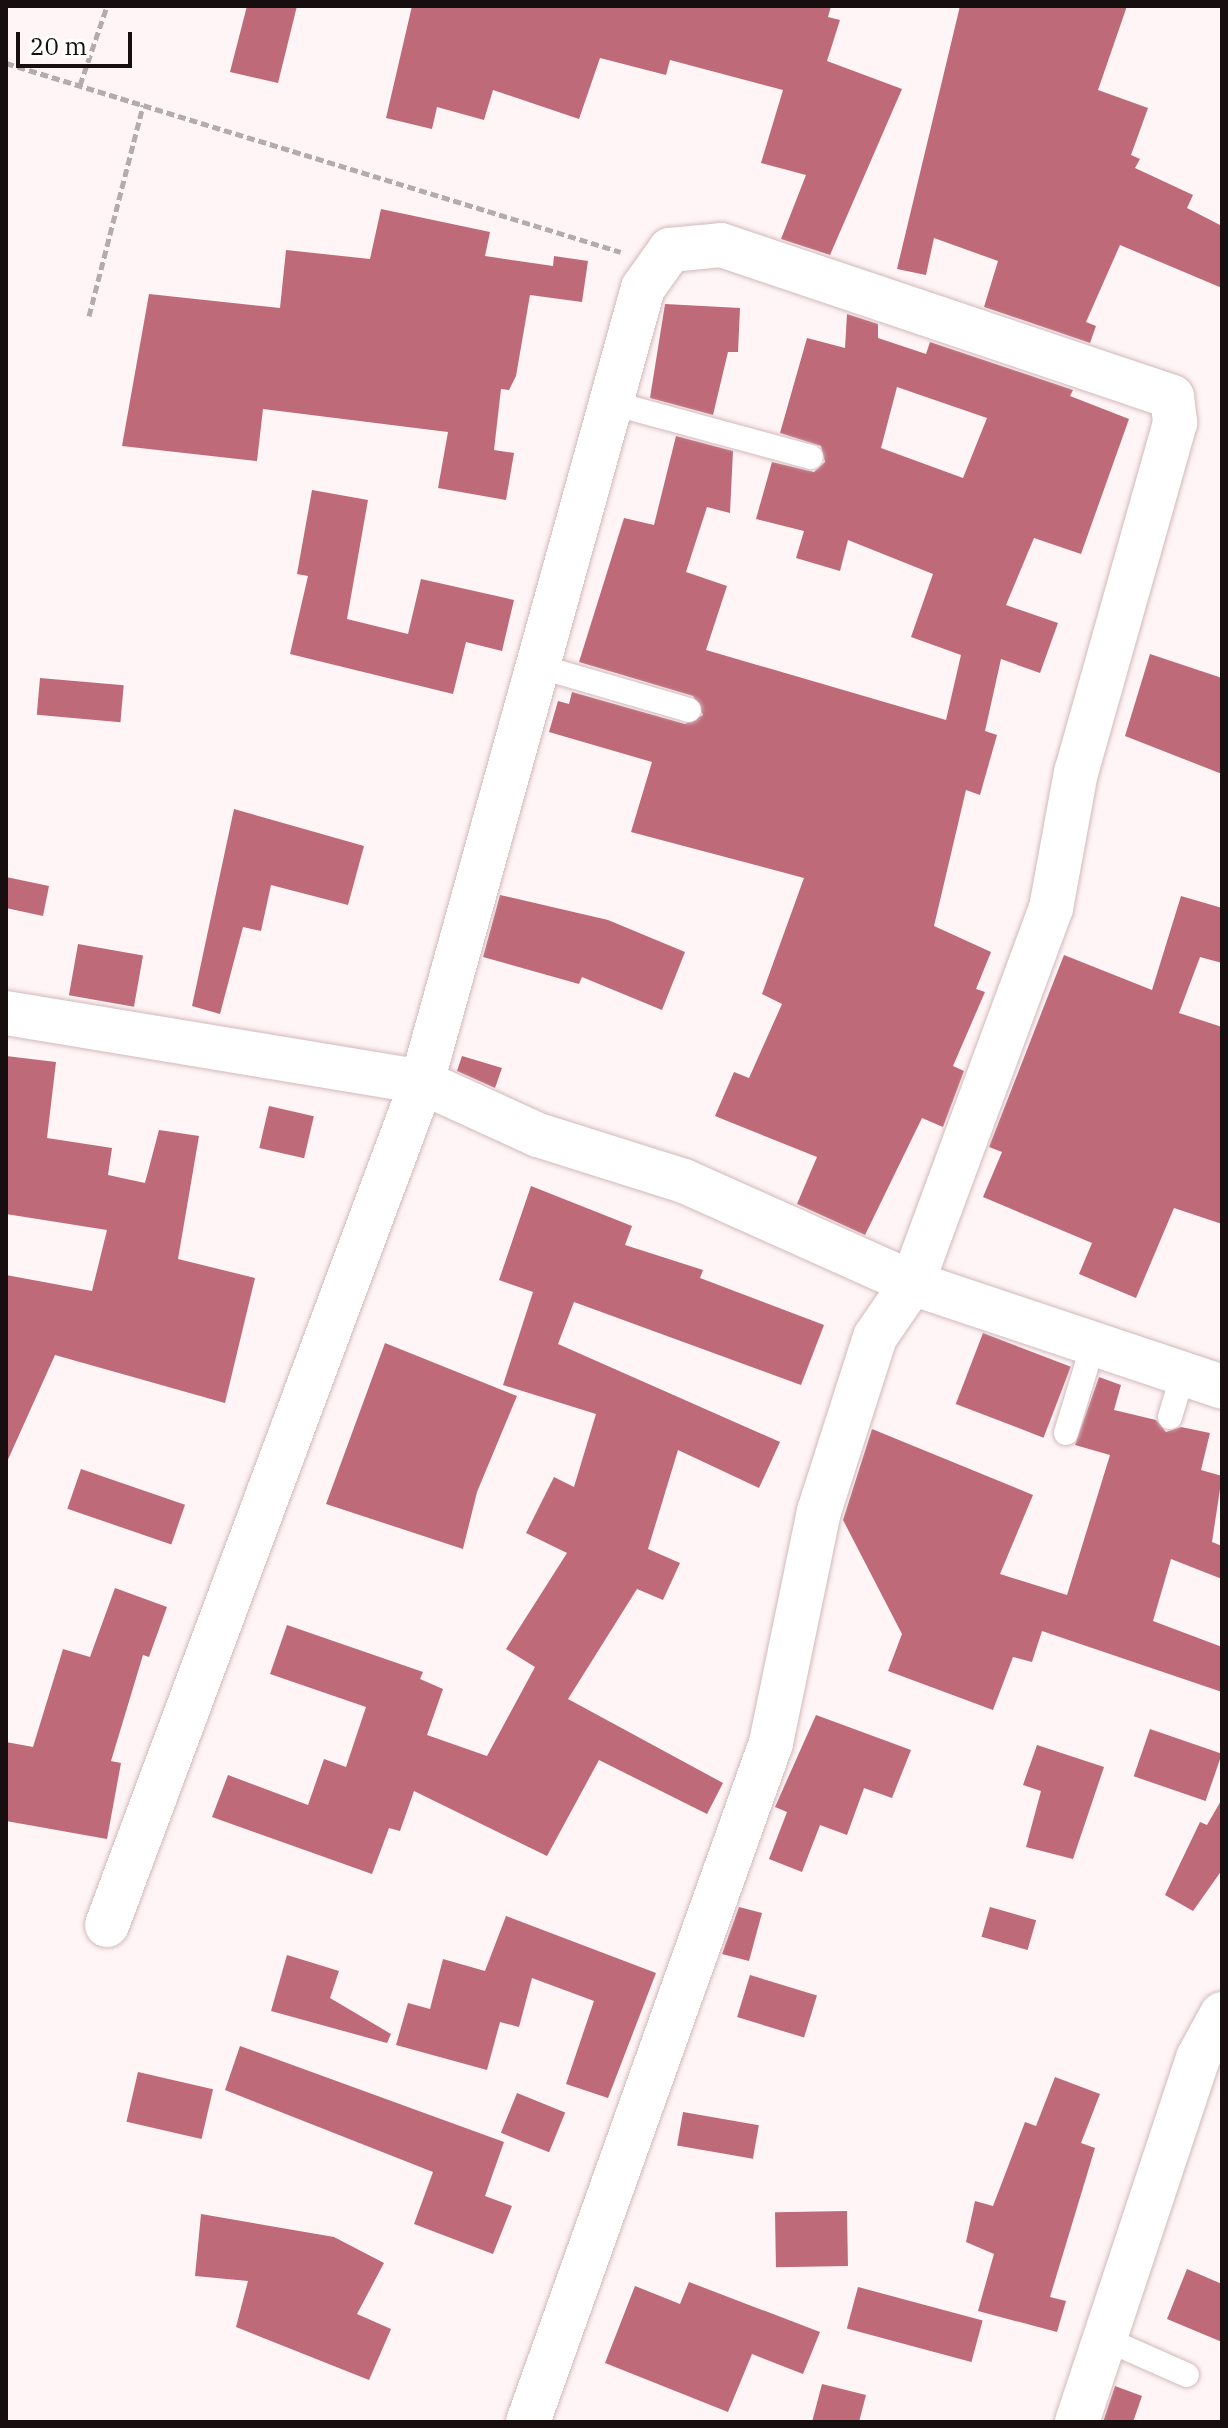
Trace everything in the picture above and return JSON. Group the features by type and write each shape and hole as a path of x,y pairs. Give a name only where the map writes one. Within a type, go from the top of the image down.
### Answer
{"street":[{"path":"107,1925 422,1082 541,667 643,288 670,250 721,245 1172,397 1175,423 1076,772 1051,908 912,1283 875,1337 819,1511 771,1743 528,2422"},
{"path":"6,1013 422,1082 538,1135 684,1181 912,1283 1092,1348 1191,1394"},
{"path":"1077,2422 1110,2341 1198,2058 1222,2014"}],"lane":[{"path":"612,403 811,457"},
{"path":"541,667 689,710"},
{"path":"1066,1433 1092,1348"},
{"path":"1110,2341 1187,2375"}],"path":[{"path":"80,85 107,6"},
{"path":"6,63 660,264"},
{"path":"89,316 143,105"}],"building":[{"path":"247,6 297,6 278,83 230,72"},
{"path":"412,6 831,6 828,17 840,20 827,61 902,89 830,255 781,239 806,175 761,163 783,90 670,60 666,75 600,58 579,119 493,90 484,120 437,107 432,129 386,118"},
{"path":"960,6 1127,6 1098,90 1148,108 1131,155 1140,159 1135,168 1193,195 1187,208 1222,226 1222,288 1120,245 1086,322 1096,326 1090,343 984,307 998,261 934,238 926,275 897,269"},
{"path":"381,209 490,232 485,256 553,266 554,256 588,261 582,302 530,295 516,376 509,390 501,389 494,450 514,453 506,500 438,488 448,432 263,409 257,461 122,446 149,294 280,308 286,250 370,259"},
{"path":"665,304 740,308 738,352 728,352 713,415 650,398"},
{"path":"847,314 878,324 878,338 926,354 930,342 1073,390 1070,396 1129,419 1081,554 1034,538 1006,605 1058,623 1040,673 1001,659 985,731 997,735 980,795 966,790 934,926 991,952 976,989 985,992 953,1066 964,1071 943,1127 922,1118 865,1235 797,1204 817,1157 715,1116 734,1072 749,1078 782,1004 762,994 804,878 631,832 652,762 549,732 558,701 569,704 572,692 685,724 703,715 693,696 579,662 624,518 654,525 676,436 733,451 730,513 707,507 686,572 727,586 706,650 946,720 961,655 911,637 933,574 848,540 840,571 796,558 804,531 756,519 772,462 814,472 825,462 821,446 780,433 807,338 845,348","holes":["897,387 987,418 963,478 881,448"]},
{"path":"312,490 368,500 347,619 408,634 421,579 514,600 502,651 466,642 453,694 290,654 308,576 297,574"},
{"path":"1150,654 1222,678 1222,774 1125,736"},
{"path":"40,678 124,685 120,722 37,715"},
{"path":"234,809 364,846 348,905 271,885 261,931 243,927 220,1014 192,1006"},
{"path":"6,877 49,886 43,916 6,908"},
{"path":"500,895 608,920 685,952 662,1010 582,977 579,984 483,957"},
{"path":"1181,896 1222,908 1222,963 1200,957 1179,1013 1222,1027 1222,1224 1174,1208 1136,1298 1079,1274 1092,1243 983,1197 1002,1152 989,1147 1064,955 1152,990"},
{"path":"78,944 143,955 134,1007 69,995"},
{"path":"6,1056 56,1062 47,1138 112,1148 108,1175 145,1183 159,1130 199,1136 178,1259 255,1278 225,1403 55,1355 6,1464 6,1275 92,1291 107,1230 6,1214"},
{"path":"462,1056 502,1068 495,1088 457,1071"},
{"path":"269,1106 314,1116 304,1158 259,1148"},
{"path":"531,1186 632,1226 625,1245 703,1270 700,1278 824,1325 801,1385 574,1302 558,1344 780,1442 759,1488 678,1450 648,1549 680,1563 663,1600 637,1589 568,1699 723,1783 707,1814 599,1760 547,1856 414,1791 400,1831 389,1828 372,1874 212,1817 228,1775 308,1805 324,1759 346,1767 366,1707 270,1674 287,1625 423,1672 420,1679 443,1689 427,1735 487,1756 535,1667 506,1649 567,1553 526,1533 554,1477 574,1487 596,1414 503,1385 533,1292 499,1280"},
{"path":"983,1333 1071,1367 1044,1438 956,1404"},
{"path":"385,1343 517,1396 477,1492 463,1549 326,1504"},
{"path":"1099,1377 1121,1385 1114,1410 1156,1420 1166,1432 1181,1427 1210,1433 1201,1470 1222,1476 1212,1542 1222,1546 1222,1579 1171,1559 1153,1621 1222,1647 1222,1692 1042,1631 1032,1662 1013,1657 993,1710 888,1671 902,1634 843,1520 872,1429 1033,1495 1000,1574 1067,1595 1110,1455 1075,1445"},
{"path":"81,1469 185,1505 171,1545 67,1509"},
{"path":"115,1588 167,1607 149,1657 143,1655 111,1761 121,1763 107,1839 6,1821 6,1742 33,1747 63,1649 90,1657"},
{"path":"816,1715 911,1750 892,1798 864,1788 847,1835 820,1825 802,1872 769,1859 787,1812 775,1807"},
{"path":"1150,1729 1222,1754 1206,1801 1134,1776"},
{"path":"1037,1745 1104,1767 1073,1859 1026,1847 1041,1791 1023,1785"},
{"path":"1222,1799 1222,1870 1193,1911 1165,1895 1200,1822 1207,1825"},
{"path":"739,1907 762,1913 749,1961 722,1954"},
{"path":"990,1907 1036,1920 1028,1950 981,1937"},
{"path":"506,1916 656,1973 608,2098 566,2084 594,2001 532,1978 519,2027 500,2022 487,2070 396,2045 408,2003 430,2009 443,1959 485,1971"},
{"path":"287,1955 339,1971 330,1998 391,2034 387,2043 271,2011"},
{"path":"750,1975 817,1995 804,2038 737,2017"},
{"path":"240,2046 504,2142 485,2196 512,2206 493,2254 414,2224 433,2172 225,2090"},
{"path":"138,2072 213,2089 202,2139 127,2122"},
{"path":"1055,2077 1100,2094 1081,2143 1095,2148 1050,2297 1066,2301 1057,2332 978,2311 994,2254 966,2242 975,2201 993,2206 1025,2122 1036,2126"},
{"path":"517,2093 565,2112 549,2152 501,2133"},
{"path":"683,2112 759,2125 753,2159 677,2145"},
{"path":"847,2211 848,2266 776,2267 775,2212"},
{"path":"201,2214 334,2237 384,2263 357,2314 391,2329 369,2380 236,2327 248,2281 195,2276"},
{"path":"1187,2269 1222,2284 1222,2342 1167,2319"},
{"path":"689,2282 820,2332 803,2374 752,2354 728,2412 605,2363 635,2286 680,2304"},
{"path":"858,2287 983,2320 971,2362 847,2329"},
{"path":"822,2384 866,2395 859,2422 812,2422"},
{"path":"1115,2386 1142,2396 1133,2422 1103,2422"}]}
